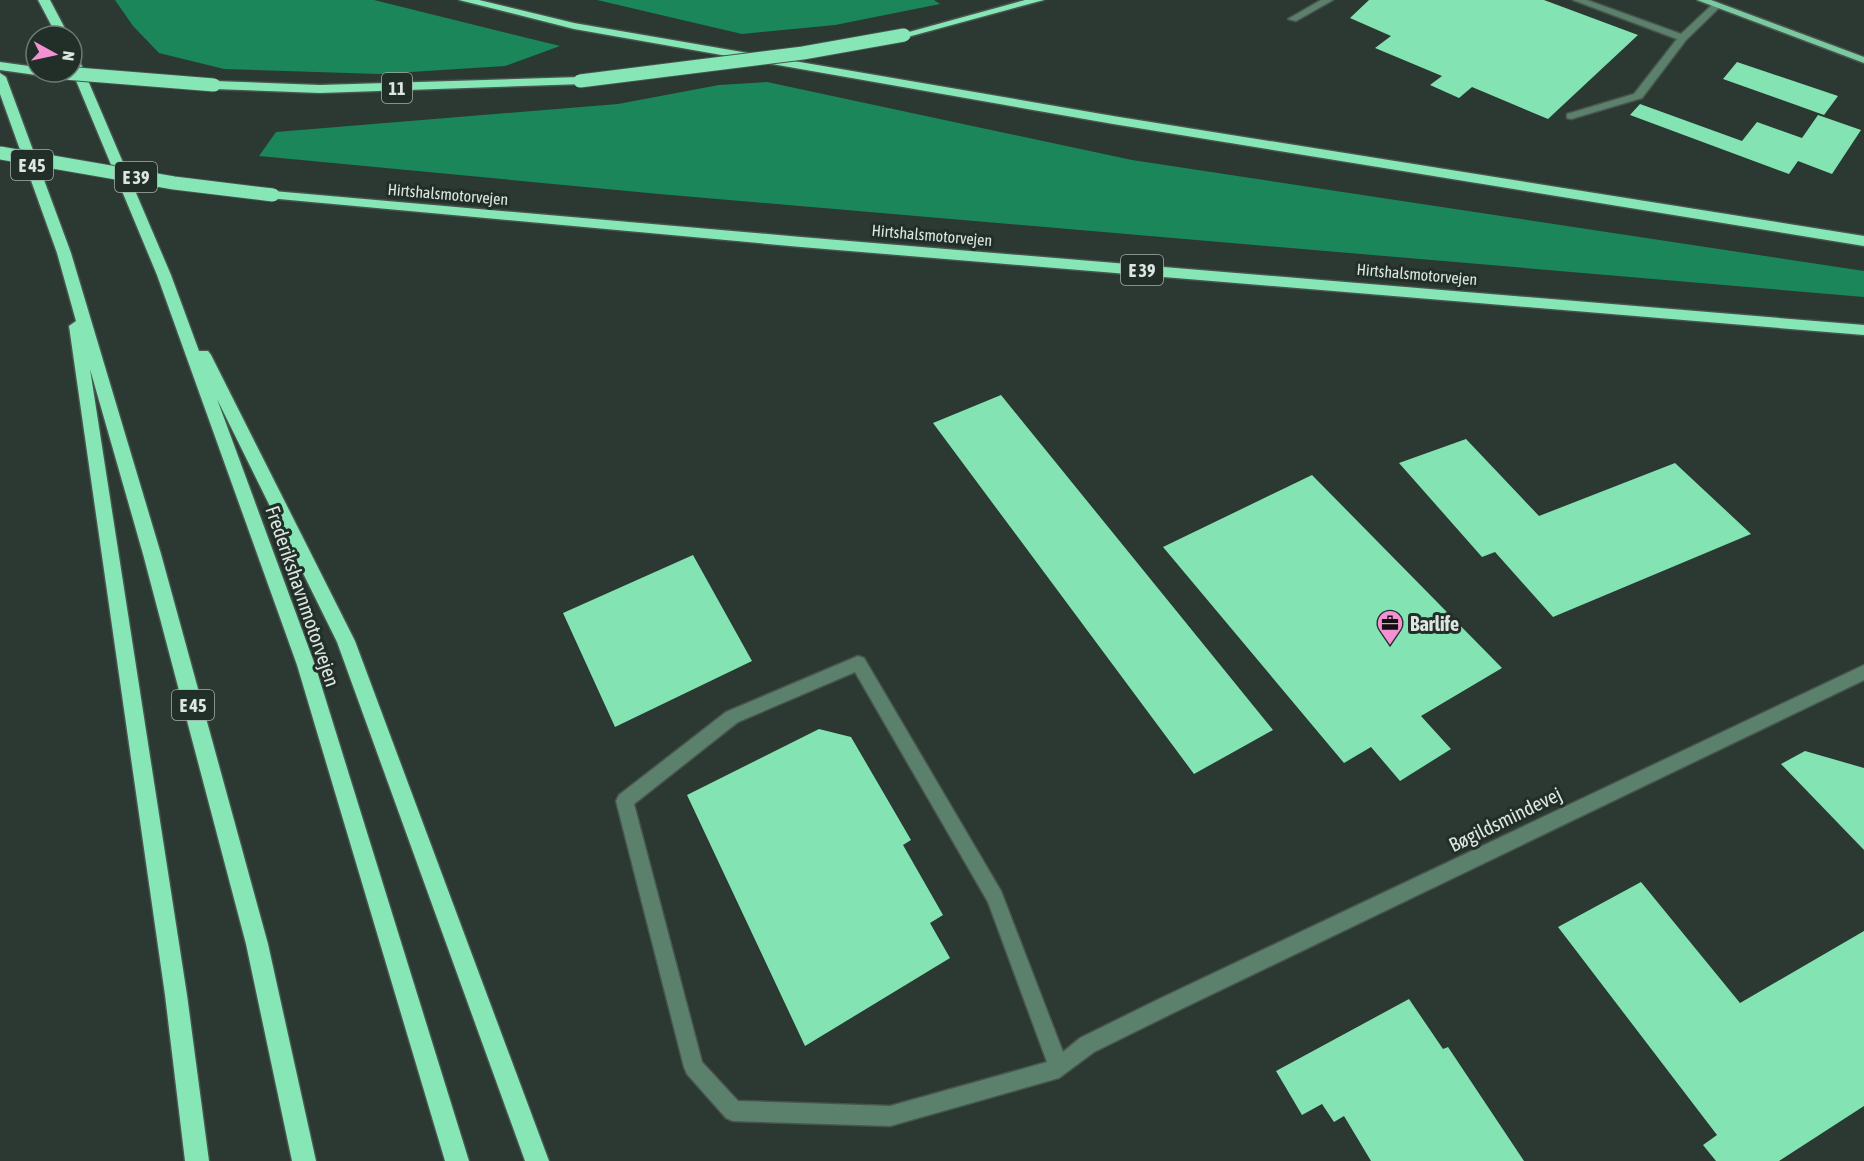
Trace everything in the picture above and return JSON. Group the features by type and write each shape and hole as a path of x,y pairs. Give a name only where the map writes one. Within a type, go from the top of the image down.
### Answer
{"highway":[{"path":"44,0 57,24"},
{"path":"465,0 574,26 1090,116 1864,241"},
{"name":"11","path":"84,75 214,85 320,89 580,81 792,55 904,34 1038,0"},
{"path":"0,66 24,69"},
{"name":"E 45","path":"0,77 64,253 152,554 254,932 304,1161"},
{"name":"Frederikshavnmotorvejen","path":"83,84 164,275 306,665 457,1161"},
{"name":"Hirtshalsmotorvejen","path":"0,153 152,180 273,195 801,242 1864,330"},
{"path":"64,253 166,926 196,1161"},
{"path":"164,275 346,641 537,1161"}],"main road":[{"path":"1702,0 1864,60"}],"street":[{"path":"1293,19 1328,0"},
{"path":"1578,0 1683,38"},
{"path":"1571,116 1638,96 1683,38 1717,5"},
{"path":"858,663 995,897 1059,1068 890,1116 733,1110 693,1067 626,801 732,717 858,663"},
{"name":"Bøgildsmindevej","path":"1059,1068 1088,1045 1166,1006 1864,672"}],"green space":[{"path":"115,0 374,0 560,46 505,66 379,74 224,69 159,53 133,26"},
{"path":"597,0 934,0 940,4 835,25 742,34"},
{"path":"767,82 1132,160 1864,271 1864,297 659,194 259,156 276,132 618,104 719,85"}],"building":[{"path":"1369,0 1544,0 1638,35 1548,119 1472,87 1459,98 1430,85 1442,76 1375,48 1391,36 1350,18"},
{"path":"1737,62 1838,96 1824,115 1723,79"},
{"path":"1640,104 1742,141 1757,122 1802,138 1818,115 1861,130 1832,174 1798,161 1789,174 1630,115"},
{"path":"1001,395 1273,730 1194,774 933,423"},
{"path":"1466,439 1539,516 1675,463 1751,534 1553,617 1495,552 1482,557 1399,463"},
{"path":"1312,475 1502,668 1421,716 1451,749 1400,781 1371,747 1344,763 1163,547"},
{"path":"693,555 752,661 615,727 563,613"},
{"path":"819,729 851,737 911,840 903,845 943,915 930,923 950,958 805,1046 687,795"},
{"path":"1805,751 1864,768 1864,850 1781,764"},
{"path":"1641,882 1740,1003 1864,931 1864,1106 1779,1161 1716,1161 1703,1145 1717,1135 1558,927"},
{"path":"1409,999 1443,1049 1448,1047 1524,1161 1371,1161 1344,1116 1334,1122 1322,1104 1302,1115 1276,1071"}],"place":[{"name":"Barlife","path":"1390,646"}]}
